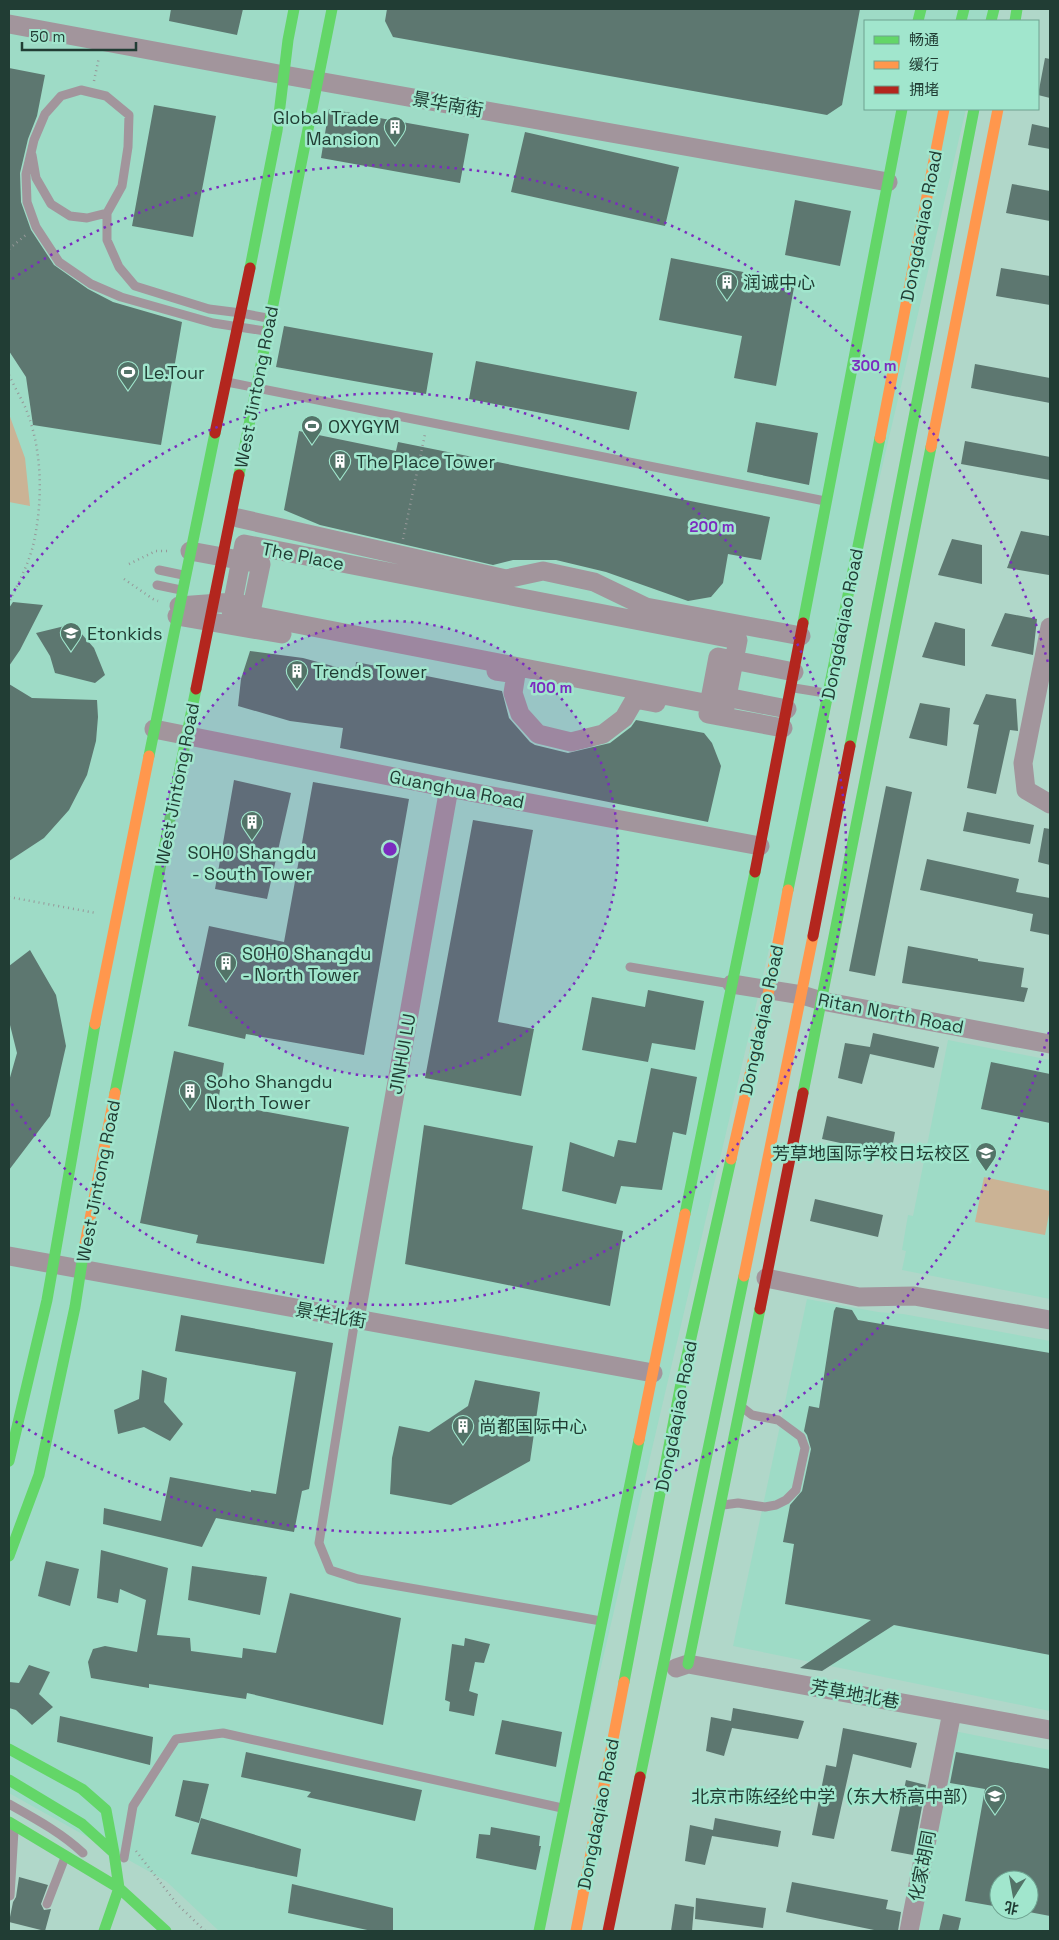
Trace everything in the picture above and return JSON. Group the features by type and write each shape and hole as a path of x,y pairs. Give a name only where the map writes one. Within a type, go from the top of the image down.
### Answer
{"main road":[{"name":"West Jintong Road","path":"9,1461 47,1300 92,1040 277,131 294,9"},
{"name":"West Jintong Road","path":"9,1556 39,1475 332,9"},
{"path":"539,1931 760,846 828,502 902,110"},
{"name":"Dongdaqiao Road","path":"576,1931 682,1378 768,990 829,693 944,110"},
{"name":"Dongdaqiao Road","path":"608,1931 802,995 974,110"},
{"path":"688,1664 822,1001 998,110"},
{"path":"702,1241 715,1230"},
{"path":"675,1265 689,1253"},
{"path":"9,1749 82,1789 106,1810 119,1888 104,1931"},
{"path":"9,1780 54,1805 82,1824 114,1853"},
{"path":"12,1824 119,1888 166,1931"}],"street":[{"name":"景华南街","path":"9,24 317,81 888,182"},
{"path":"238,518 506,579 543,571 594,582 646,607 801,636"},
{"name":"The Place","path":"233,602 244,544 738,640 727,697"},
{"path":"190,551 241,560"},
{"path":"180,604 233,602 231,612 725,707 727,697 787,709"},
{"path":"180,604 209,622 516,674 513,693 520,714 538,734 571,742 603,734 624,718 635,699 783,728"},
{"path":"1050,627 1023,763 1026,790 1050,804"},
{"path":"734,661 792,680"},
{"name":"Guanghua Road","path":"154,730 449,788 760,846"},
{"name":"JINHUI LU","path":"355,1319 449,788"},
{"name":"Ritan North Road","path":"732,984 802,995 822,1001 1050,1044"},
{"name":"景华北街","path":"9,1256 654,1373"},
{"path":"766,1278 860,1297 914,1296 1050,1320"},
{"path":"661,1674 688,1664"},
{"name":"芳草地北巷","path":"688,1664 1050,1730"},
{"name":"化家胡同","path":"909,1931 952,1712"}],"lane":[{"path":"267,332 213,323 130,300 91,284 59,262 36,227 27,202 26,174 31,153 45,114 61,96 81,90 106,96 128,115 128,147 122,186 107,213 107,240 119,267 135,286 209,309 241,312 270,319"},
{"path":"31,153 36,178 51,204 70,216 87,218 107,213"},
{"path":"225,381 828,502"},
{"path":"159,570 185,576"},
{"path":"157,585 180,604"},
{"path":"792,680 829,693"},
{"path":"630,967 732,984"},
{"path":"355,1319 320,1543 330,1570 358,1579 601,1621"},
{"path":"720,1505 738,1503 764,1507 776,1505 786,1500 796,1490 804,1448 801,1438 778,1420 752,1415 740,1407"},
{"path":"119,1888 133,1806 176,1739 223,1733 564,1808"},
{"path":"9,1804 39,1821 75,1846 119,1888"},
{"path":"10,1896 12,1824"},
{"path":"47,1904 66,1856"}],"path":[{"path":"92,93 102,41"},
{"path":"9,249 36,227"},
{"path":"9,375 26,410 38,455 40,501 33,546 27,564 9,602"},
{"path":"400,555 427,422"},
{"path":"129,564 156,551 190,551"},
{"path":"9,897 117,916"},
{"path":"128,1839 177,1904 205,1931"}],"shaded area":[{"path":"9,9 990,9 987,20 864,20 864,110 966,110 539,1931 219,1931 166,1881 9,1793"},
{"path":"9,414 25,458 30,506 9,502"},
{"name":"芳草地国际学校日坛校区","path":"948,1040 1050,1060 1050,1299 902,1270 906,1251 902,1250 908,1215 913,1216"},
{"path":"984,1177 1050,1191 1050,1209 1045,1235 975,1222"},
{"path":"807,1299 878,1312 903,1314 1050,1341 1050,1711 733,1646"},
{"name":"北京市陈经纶中学（东大桥高中部）","path":"954,1731 1050,1750 1050,1931 919,1931"}],"building":[{"path":"171,9 243,9 237,35 169,21"},
{"path":"387,9 860,9 842,105 827,115 393,37 385,21"},
{"path":"1045,58 1050,59 1050,98 1039,95"},
{"path":"9,68 45,75 37,116 28,139 20,173 21,202 31,230 54,265 88,289 113,302 182,322 161,445 33,425 26,377 9,351"},
{"path":"154,105 216,116 193,237 132,226"},
{"name":"Global Trade Mansion","path":"329,109 469,134 460,183 321,158"},
{"path":"1032,124 1050,128 1050,149 1028,145"},
{"path":"525,132 679,167 665,226 511,192"},
{"path":"1012,184 1050,191 1050,221 1006,213"},
{"path":"795,200 851,211 840,266 785,255"},
{"name":"润诚中心","path":"671,258 795,282 776,386 734,378 742,336 659,320"},
{"path":"1001,268 1050,276 1050,305 996,296"},
{"path":"284,326 433,353 426,394 276,367"},
{"path":"476,361 637,392 629,430 469,399"},
{"path":"975,364 1050,378 1050,403 971,388"},
{"path":"756,422 818,433 809,485 747,472"},
{"path":"299,431 396,451 398,442 770,517 761,560 728,554 723,583 711,597 688,601 606,572 556,560 513,560 493,565 320,525 284,510"},
{"path":"965,441 1050,457 1050,480 961,464"},
{"path":"1021,531 1049,536 1049,575 1007,568"},
{"path":"952,539 982,545 982,584 938,575"},
{"path":"13,602 43,605 20,650 9,666 9,608"},
{"path":"1005,613 1037,619 1033,655 991,646"},
{"path":"935,622 965,629 965,666 922,657"},
{"name":"Etonkids","path":"73,624 94,648 105,675 95,683 55,673 50,656 36,633"},
{"path":"250,651 303,658 355,672 356,662 502,691 509,718 530,742 568,753 610,743 631,727 636,720 704,733 712,743 721,766 708,822 340,748 343,728 290,721 238,706 241,679"},
{"path":"9,684 32,698 97,700 98,717 96,741 87,775 69,810 44,838 9,861"},
{"path":"986,694 1016,699 1018,731 1010,730 996,794 967,788 979,725 973,724"},
{"path":"920,703 950,708 947,746 909,738"},
{"name":"SOHO Shangdu - South Tower","path":"234,780 291,793 267,899 215,889"},
{"path":"313,782 409,799 364,1055 246,1034 245,1039 188,1026 209,926 284,942"},
{"path":"886,786 912,792 875,976 849,971"},
{"path":"967,812 1034,825 1030,844 963,831"},
{"path":"473,820 533,830 498,1022 534,1029 521,1096 425,1078"},
{"path":"1044,828 1050,829 1050,865 1038,862"},
{"path":"927,859 1019,879 1016,892 1050,898 1050,935 1030,931 1033,914 920,890"},
{"path":"908,946 978,959 978,961 1024,968 1021,987 1028,988 1024,1002 902,983"},
{"path":"30,950 56,995 66,1046 50,1116 9,1170 9,1081 17,1053 9,1021 9,966"},
{"path":"648,990 704,1001 695,1050 652,1043 648,1062 582,1050 592,997 645,1007"},
{"path":"873,1033 939,1047 934,1068 870,1054 862,1084 838,1078 845,1043 870,1047"},
{"path":"174,1051 224,1063 218,1103 349,1127 324,1264 196,1243 198,1235 140,1223"},
{"path":"991,1062 1050,1074 1050,1123 981,1109"},
{"path":"651,1068 697,1077 686,1135 673,1132 662,1190 621,1186 616,1204 562,1191 570,1142 614,1157 618,1140 636,1143"},
{"path":"827,1116 895,1132 891,1154 822,1139"},
{"path":"424,1125 533,1146 522,1209 623,1231 610,1306 405,1264"},
{"path":"815,1199 883,1215 878,1237 810,1221"},
{"path":"836,1307 852,1310 858,1320 1050,1353 1050,1655 894,1625 822,1671 800,1668 871,1620 785,1604 794,1544 783,1542 790,1505 802,1491 811,1449 804,1431 809,1406 819,1408"},
{"path":"181,1315 333,1343 309,1489 302,1491 294,1532 216,1518 202,1547 103,1524 104,1508 161,1521 170,1477 251,1492 251,1490 276,1494 296,1372 175,1351"},
{"path":"142,1370 167,1378 164,1402 183,1424 170,1441 144,1427 118,1434 114,1410 139,1399"},
{"name":"尚都国际中心","path":"475,1380 540,1392 530,1461 451,1505 390,1494 392,1458 399,1426 429,1432 468,1406"},
{"path":"101,1550 168,1568 157,1635 190,1638 191,1651 242,1658 243,1648 276,1653 290,1593 401,1618 383,1725 247,1693 246,1699 149,1684 149,1688 91,1678 88,1662 93,1649 105,1646 137,1652 146,1600 120,1589 118,1603 97,1598"},
{"path":"46,1561 79,1569 70,1606 38,1596"},
{"path":"192,1566 267,1577 260,1615 188,1600"},
{"path":"465,1638 490,1644 484,1663 475,1662 469,1691 478,1694 474,1716 449,1711 450,1702 445,1700 452,1644 464,1646"},
{"path":"29,1665 50,1672 39,1694 53,1707 32,1725 16,1710 9,1708 9,1682 19,1683"},
{"path":"733,1708 804,1721 798,1739 732,1728 724,1756 706,1751 711,1717 731,1721"},
{"path":"60,1716 153,1737 150,1765 57,1742"},
{"path":"502,1720 562,1732 556,1767 495,1754"},
{"path":"843,1728 917,1743 911,1768 853,1754 834,1839 812,1835 826,1765 836,1767"},
{"path":"246,1752 422,1790 415,1821 307,1797 311,1792 241,1777"},
{"path":"956,1752 1050,1769 1050,1916 1039,1914 1039,1870 989,1870 989,1905 965,1901 985,1789 950,1783"},
{"path":"183,1780 209,1784 199,1823 175,1816"},
{"path":"906,1780 926,1785 913,1855 891,1851"},
{"path":"201,1818 301,1849 297,1877 191,1854"},
{"path":"715,1818 781,1831 778,1847 712,1836 705,1865 685,1861 690,1825 713,1830"},
{"path":"491,1827 540,1836 539,1846 541,1846 536,1870 476,1858 479,1834 490,1835"},
{"path":"19,1877 48,1885 41,1904 44,1910 51,1909 45,1931 9,1922"},
{"path":"792,1882 888,1900 886,1909 901,1912 898,1931 879,1931 786,1912"},
{"path":"292,1884 393,1908 393,1931 372,1931 288,1913"},
{"path":"696,1898 766,1908 763,1928 695,1919"},
{"path":"675,1904 694,1907 692,1931 671,1931"},
{"path":"943,1914 961,1918 958,1931 939,1931"}],"traffic: fast":[{"path":"250,268 277,131 288,40 294,9"},
{"path":"239,475 332,9"},
{"path":"918,20 921,9"},
{"path":"961,20 964,9"},
{"path":"991,20 994,9"},
{"path":"1015,20 1017,9"},
{"path":"803,623 902,110"},
{"path":"850,746 974,110"},
{"path":"149,756 215,433"},
{"path":"788,890 880,438"},
{"path":"803,1093 931,447"},
{"path":"115,1093 196,689"},
{"path":"685,1214 755,872"},
{"path":"9,1461 47,1300 95,1024"},
{"path":"624,1682 682,1378 731,1159"},
{"path":"9,1556 39,1475 75,1307 84,1249"},
{"path":"640,1777 744,1276"},
{"path":"688,1664 760,1309"},
{"path":"539,1931 639,1440"},
{"path":"9,1749 82,1789 106,1810 114,1853"},
{"path":"9,1780 82,1824 114,1853 119,1888 104,1931"},
{"path":"9,1822 119,1888 166,1931"}],"traffic: slow":[{"path":"880,438 944,110"},
{"path":"931,447 998,110"},
{"path":"95,1024 149,756"},
{"path":"731,1159 769,990 788,890"},
{"path":"744,1276 813,936"},
{"path":"84,1249 115,1093"},
{"path":"639,1440 685,1214"},
{"path":"576,1931 624,1682"}],"traffic: jam":[{"path":"215,433 250,268"},
{"path":"196,689 239,475"},
{"path":"755,872 803,623"},
{"path":"813,936 850,746"},
{"path":"760,1309 803,1093"},
{"path":"608,1931 640,1777"}],"place":[{"name":"Global Trade Mansion","path":"395,146"},
{"name":"润诚中心","path":"727,301"},
{"name":"Le.Tour","path":"128,391"},
{"name":"OXYGYM","path":"312,445"},
{"name":"The Place Tower","path":"340,480"},
{"name":"Etonkids","path":"71,652"},
{"name":"Trends Tower","path":"297,690"},
{"name":"SOHO Shangdu - South Tower","path":"252,841"},
{"name":"SOHO Shangdu - North Tower","path":"226,982"},
{"name":"Soho Shangdu North Tower","path":"190,1110"},
{"name":"芳草地国际学校日坛校区","path":"986,1172"},
{"name":"尚都国际中心","path":"463,1445"},
{"name":"北京市陈经纶中学（东大桥高中部）","path":"995,1815"}]}
